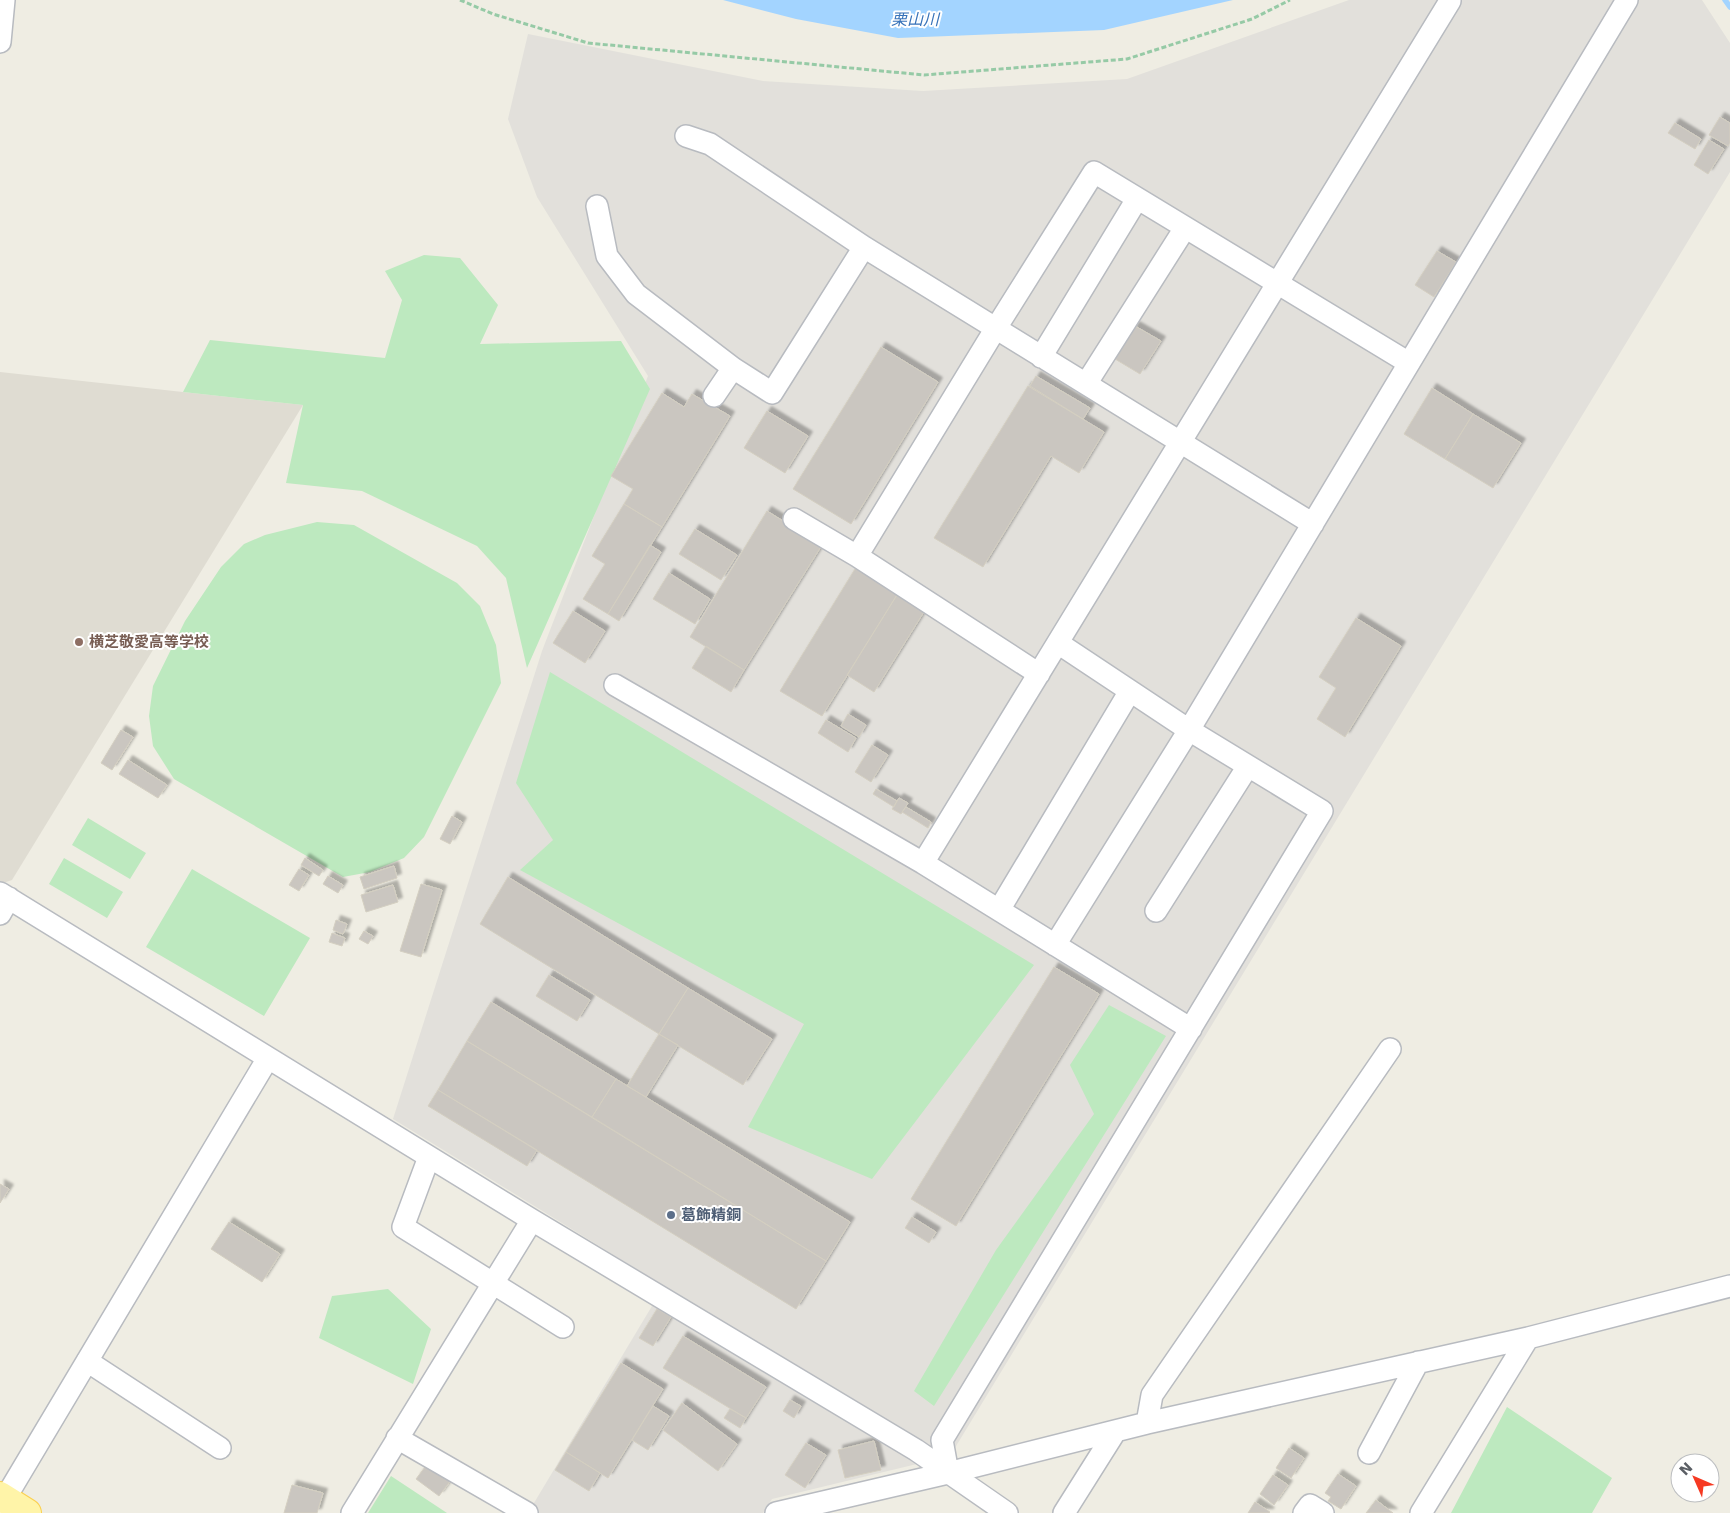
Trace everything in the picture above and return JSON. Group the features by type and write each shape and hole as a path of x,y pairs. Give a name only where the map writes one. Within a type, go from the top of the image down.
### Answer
{"street":[{"path":"0,42 4,0"},
{"path":"1055,945 1189,730 1627,0"},
{"path":"923,864 1450,1"},
{"path":"686,136 710,144 864,247 1313,524"},
{"path":"857,556 1094,172 1409,363"},
{"path":"1042,357 1137,198"},
{"path":"597,206 607,256 636,294 733,368 772,393 864,247"},
{"path":"1086,384 1185,228"},
{"path":"714,396 733,368"},
{"path":"794,519 857,556 1039,674"},
{"path":"948,1473 942,1440 1322,811 1189,730 1058,643"},
{"path":"615,685 923,864 1191,1029"},
{"path":"999,910 1130,691"},
{"path":"1156,911 1248,766"},
{"path":"3,902 268,1058 532,1220 916,1450 1007,1513"},
{"path":"1148,1423 1152,1394 1390,1049"},
{"path":"8,1504 87,1361 268,1058"},
{"path":"429,1156 403,1227 563,1327"},
{"path":"352,1513 396,1438 532,1220"},
{"path":"776,1513 948,1473 1148,1423 1528,1338 1730,1286"},
{"path":"1422,1513 1528,1338"},
{"path":"87,1361 220,1448"},
{"path":"1369,1453 1418,1362"},
{"path":"1064,1513 1115,1432"},
{"path":"396,1438 527,1513"},
{"path":"1304,1513 1310,1505 1323,1513"}],"path":[{"path":"460,0 493,14 588,43 924,75 1127,59 1252,19 1290,0"}],"shaded area":[{"path":"1349,0 1702,0 1730,43 1730,172 950,1456 772,1499 763,1513 528,1513 664,1286 393,1119 542,651 648,376 537,197 508,119 528,34 763,81 923,91 1127,79"},
{"name":"横芝敬愛高等学校","path":"0,372 303,405 12,880 0,884"}],"green space":[{"path":"424,255 460,258 498,305 480,344 621,341 650,389 527,668 506,578 477,546 362,491 286,483 303,405 183,392 210,340 385,358 402,300 385,271"},
{"path":"317,522 354,525 457,583 480,606 496,645 501,683 424,837 404,858 370,872 343,877 174,779 153,746 149,716 153,686 185,621 221,567 244,544 265,535"},
{"path":"550,672 1034,965 872,1179 748,1127 804,1024 520,870 553,840 516,783"},
{"path":"88,818 146,853 130,879 72,845"},
{"path":"64,858 123,892 107,918 49,884"},
{"path":"192,869 310,938 264,1016 146,947"},
{"path":"1109,1005 1166,1036 934,1406 914,1391 996,1250 1094,1114 1070,1065"},
{"path":"388,1289 431,1329 413,1384 319,1338 332,1296"},
{"path":"1507,1407 1612,1478 1592,1513 1451,1513"},
{"path":"391,1476 447,1513 368,1513"}],"water":[{"name":"栗山川","path":"723,0 1233,0 1104,30 898,38 796,19"}],"building":[{"path":"1720,117 1730,123 1730,143 1728,146 1709,135"},
{"path":"1675,123 1701,139 1695,149 1668,133"},
{"path":"1709,140 1724,149 1708,174 1694,165"},
{"path":"1437,251 1456,262 1434,297 1415,285"},
{"path":"1135,326 1161,341 1140,374 1115,359"},
{"path":"881,347 938,382 851,524 793,489"},
{"path":"1036,376 1090,408 1083,419 1030,386"},
{"path":"1028,386 1104,432 1079,473 1051,456 983,567 934,538"},
{"path":"1432,388 1473,414 1445,459 1404,434"},
{"path":"662,393 684,407 692,394 730,416 662,527 624,504 633,489 611,476"},
{"path":"767,411 808,436 785,473 744,448"},
{"path":"1473,414 1521,443 1493,488 1445,459"},
{"path":"624,504 662,527 608,614 583,599 605,564 592,556"},
{"path":"767,511 822,545 744,670 690,637"},
{"path":"695,529 737,555 721,580 679,554"},
{"path":"650,545 661,552 619,621 608,614"},
{"path":"858,564 900,590 822,716 780,691"},
{"path":"669,573 710,599 695,624 653,599"},
{"path":"900,590 927,607 874,692 847,675"},
{"path":"573,611 605,631 585,663 553,643"},
{"path":"1356,618 1401,646 1345,737 1317,719 1336,688 1319,677"},
{"path":"706,646 744,670 731,692 692,668"},
{"path":"848,714 866,725 859,737 841,726"},
{"path":"826,720 856,738 848,752 818,733"},
{"path":"121,730 133,737 112,770 101,763"},
{"path":"872,745 888,755 871,782 855,772"},
{"path":"128,760 167,785 158,798 119,774"},
{"path":"876,789 897,801 894,807 873,794"},
{"path":"899,798 908,803 901,814 892,809"},
{"path":"906,807 931,822 928,828 902,812"},
{"path":"452,816 462,822 450,844 440,839"},
{"path":"305,858 323,870 319,876 301,865"},
{"path":"394,866 397,878 364,889 360,877"},
{"path":"299,869 309,875 299,891 289,885"},
{"path":"328,876 343,885 338,893 323,884"},
{"path":"508,877 688,988 659,1034 480,924"},
{"path":"421,884 442,890 421,957 400,951"},
{"path":"393,885 398,902 366,912 361,895"},
{"path":"336,920 347,924 343,934 333,930"},
{"path":"364,931 373,936 368,944 359,939"},
{"path":"332,933 345,938 342,946 329,942"},
{"path":"1054,967 1099,994 956,1226 911,1199"},
{"path":"549,975 590,1000 577,1021 536,996"},
{"path":"688,988 772,1039 743,1085 659,1034"},
{"path":"491,1002 616,1079 592,1117 467,1041"},
{"path":"659,1034 678,1045 646,1097 627,1086"},
{"path":"467,1041 826,1261 796,1309 438,1090"},
{"path":"616,1079 850,1222 826,1261 592,1117"},
{"path":"438,1090 537,1150 527,1166 428,1106"},
{"path":"0,1184 9,1189 0,1203"},
{"path":"912,1217 936,1232 929,1243 905,1228"},
{"path":"229,1222 280,1254 262,1282 211,1249"},
{"path":"657,1309 671,1317 653,1346 639,1338"},
{"path":"683,1336 766,1387 746,1418 663,1368"},
{"path":"621,1363 663,1389 608,1478 566,1452"},
{"path":"790,1400 801,1406 794,1418 783,1411"},
{"path":"682,1403 737,1444 718,1471 663,1430"},
{"path":"653,1406 669,1416 648,1450 632,1440"},
{"path":"730,1409 746,1418 740,1428 724,1418"},
{"path":"874,1441 881,1470 845,1478 838,1450"},
{"path":"806,1443 826,1455 805,1488 785,1475"},
{"path":"1289,1448 1304,1458 1291,1478 1276,1468"},
{"path":"566,1452 600,1473 589,1491 555,1470"},
{"path":"428,1463 451,1480 439,1496 416,1479"},
{"path":"1338,1474 1356,1486 1341,1509 1328,1501 1331,1497 1325,1493"},
{"path":"1273,1475 1288,1485 1274,1505 1260,1494"},
{"path":"292,1485 323,1493 317,1513 284,1513"},
{"path":"1376,1500 1393,1513 1366,1513"},
{"path":"1255,1502 1270,1512 1248,1513"}],"waterway":[{"path":"1725,0 1730,7"}],"place":[{"name":"横芝敬愛高等学校","path":"79,642"},
{"name":"葛飾精銅","path":"671,1215"}]}
